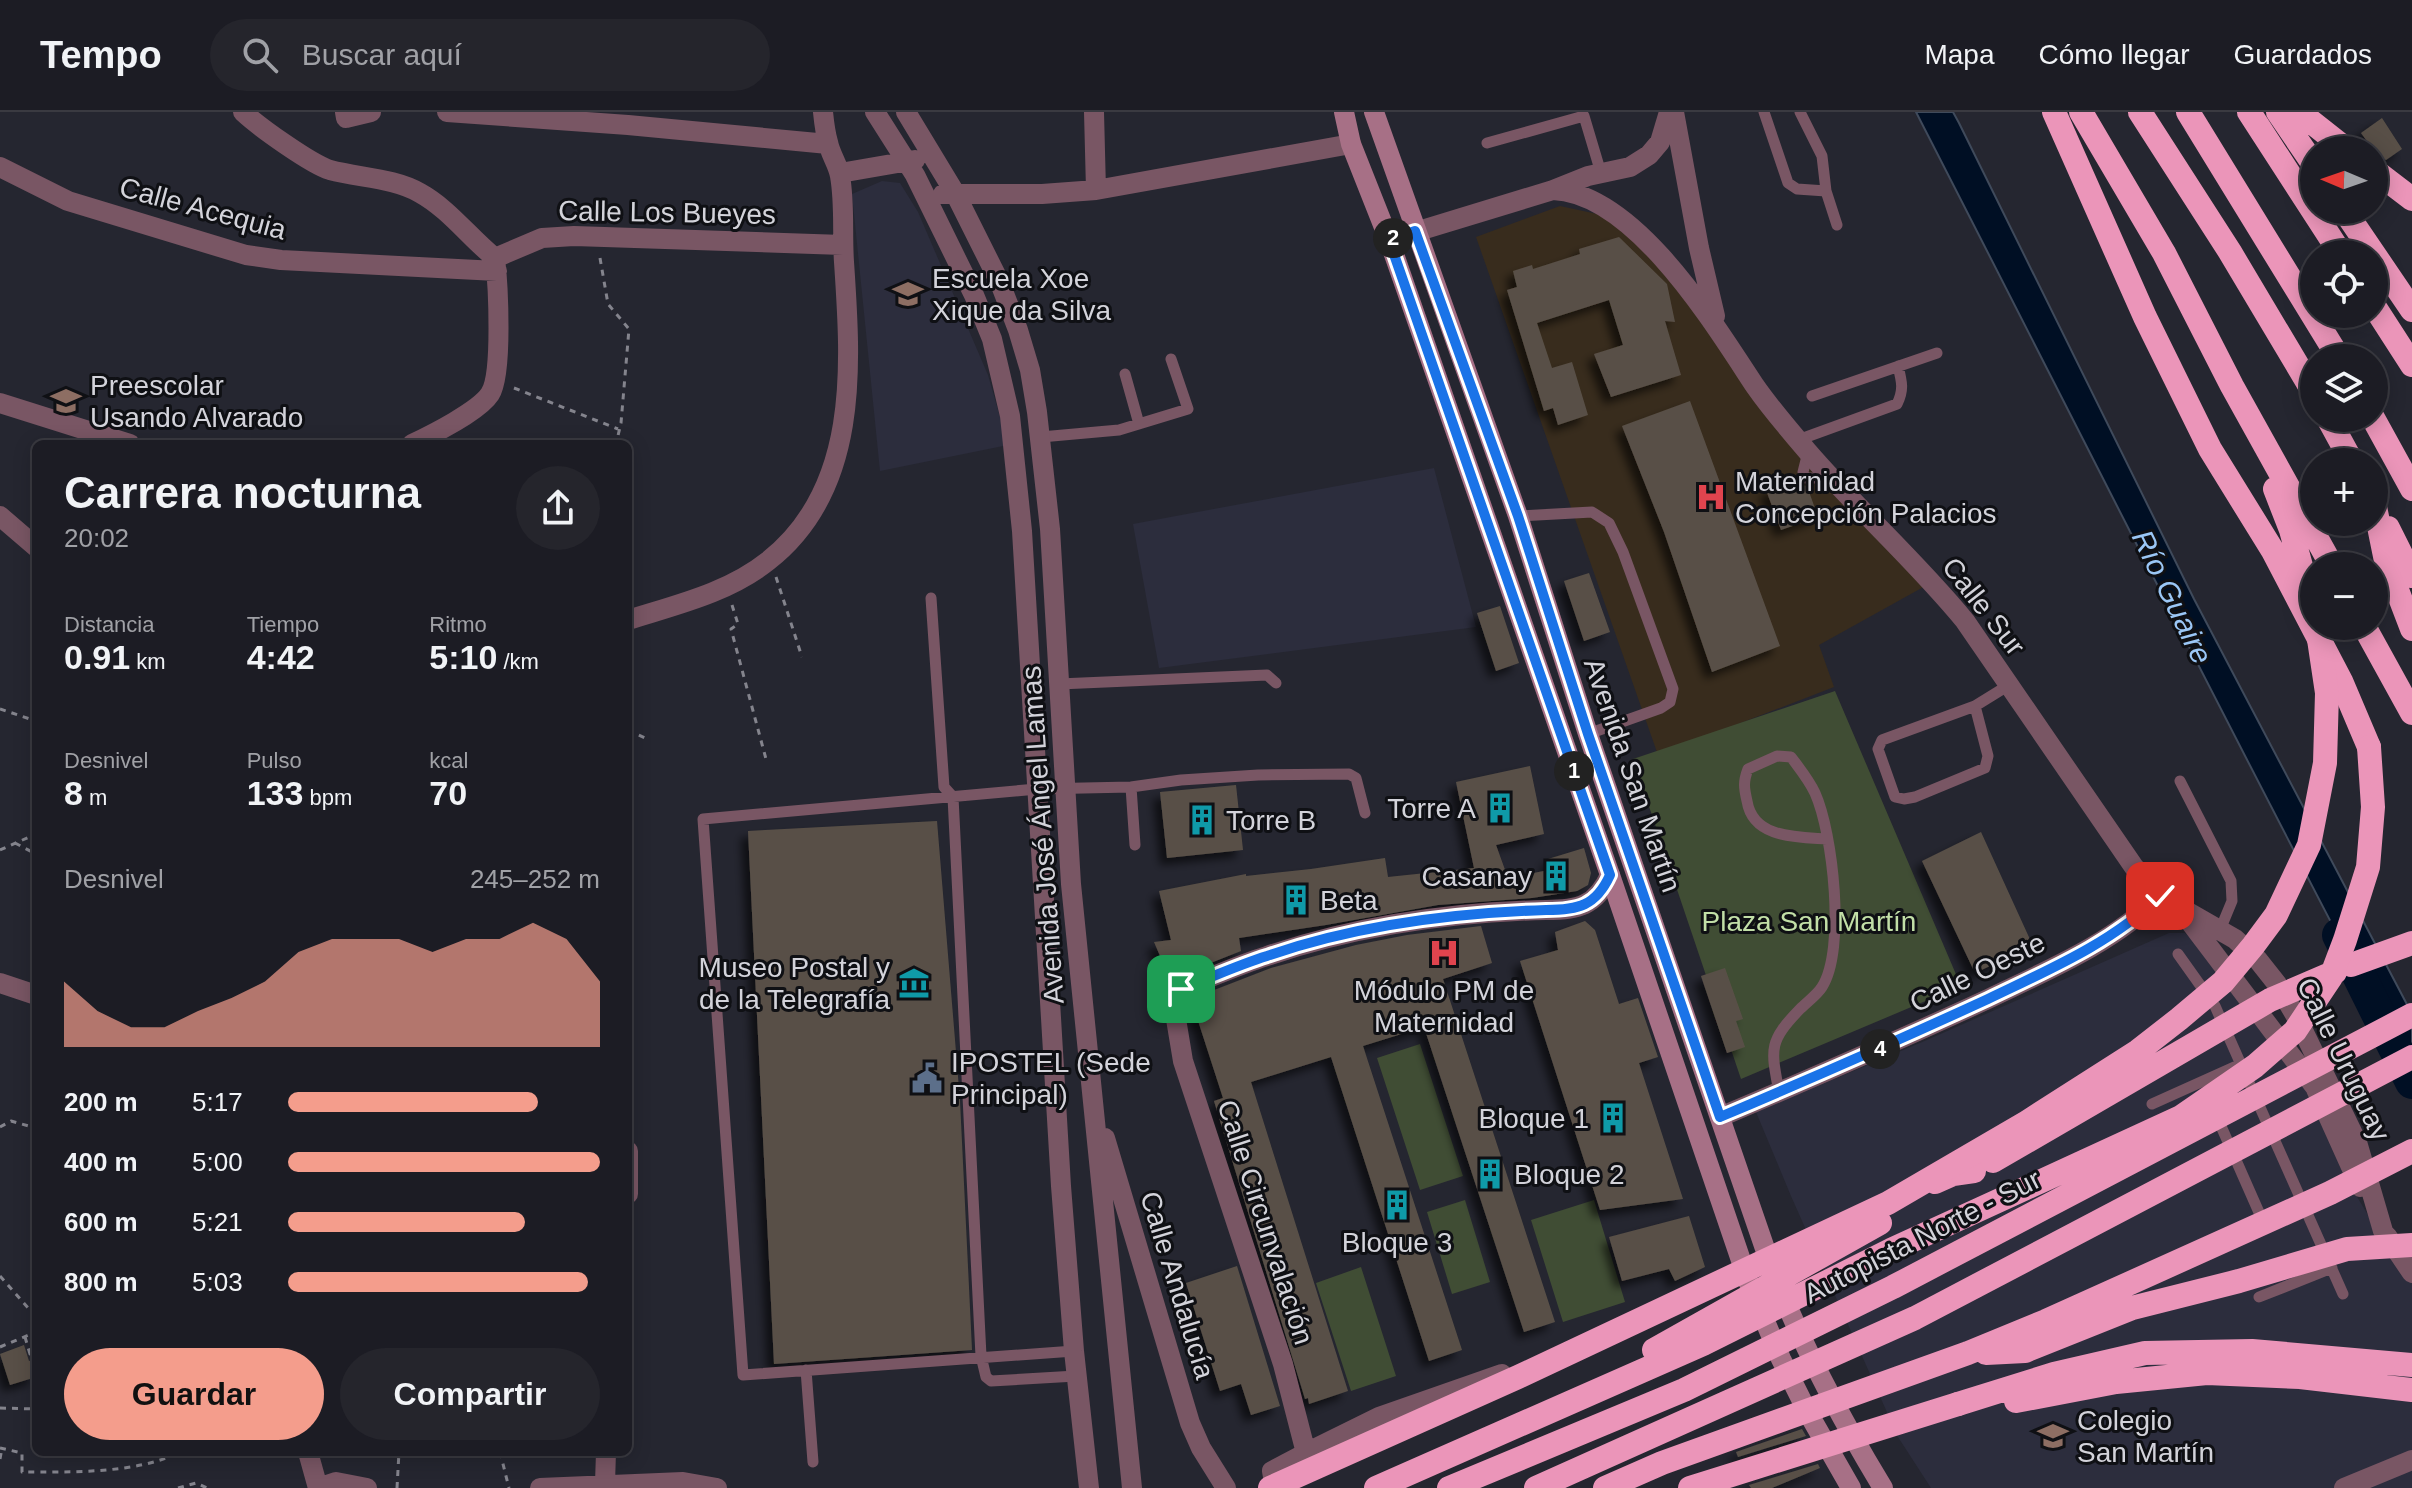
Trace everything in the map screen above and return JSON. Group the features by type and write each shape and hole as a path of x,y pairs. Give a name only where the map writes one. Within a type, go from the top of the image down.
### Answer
{"highway":[{"path":"1376,1488 1703,1344 1891,1250 2181,1117 2255,1066 2295,1031 2331,977 2368,867 2373,807 2369,747 2341,681 2273,551 2210,449 2145,317 2054,112"},
{"path":"2081,112 2164,253 2299,524 2321,552"},
{"path":"2140,112 2230,252 2300,370"},
{"path":"2188,112 2330,344"},
{"path":"2249,112 2332,240"},
{"path":"2278,112 2300,144"},
{"path":"2299,112 2329,136"},
{"path":"2388,181 2412,199"},
{"path":"2354,224 2412,310"},
{"path":"2388,328 2412,365"},
{"path":"2381,432 2412,489"},
{"path":"2390,449 2412,464"},
{"path":"2299,524 2304,552"},
{"path":"2388,529 2412,576"},
{"path":"2381,536 2386,561 2412,629"},
{"path":"1888,1203 2027,1122 2138,1051 2223,982 2253,946 2276,915 2309,845 2326,749 2327,693 2319,640"},
{"path":"2372,640 2412,713"},
{"path":"1490,1438 1697,1327 2270,1000 2370,956 2412,943"},
{"name":"Autopista Norte - Sur","path":"1449,1488 1684,1390 1893,1287 2412,1015"},
{"path":"1536,1488 1915,1318 2412,1057"},
{"path":"1605,1488 1662,1463 1968,1353 2046,1321 2277,1217 2412,1151"},
{"path":"1272,1488 1518,1377 1888,1203 1953,1174 1974,1171"},
{"path":"1968,1353 2025,1351 2132,1308 2347,1249 2412,1245"},
{"path":"1690,1488 2054,1374 2145,1353 2252,1351 2412,1365"},
{"path":"1958,1404 1990,1407 2116,1382 2207,1373 2300,1377 2412,1390"}],"main road":[{"name":"Avenida San Martín","path":"1346,113 1351,144 1389,240 1748,1281 1800,1398 1851,1488"},
{"name":"Avenida San Martín","path":"1375,117 1518,516 1588,734 1787,1307 1831,1398 1883,1488"}],"street":[{"path":"243,112 307,159 327,169 401,185 419,192 436,203 496,264 495,381 489,396 455,421 419,440"},
{"path":"345,112 346,118 371,112"},
{"path":"447,112 828,144"},
{"path":"632,619 727,586 770,560 812,514 823,493 844,426 849,345 840,173 828,144 823,112"},
{"name":"Avenida José Ángel Lamas","path":"875,112 906,160 974,295 1003,377 1017,474 1061,1186 1076,1376 1089,1488"},
{"name":"Avenida José Ángel Lamas","path":"906,112 955,193 1000,283 1030,370 1041,437 1050,529 1071,884 1132,1488"},
{"path":"1094,112 1096,190"},
{"name":"Calle Sur","path":"1389,240 1601,173 1630,167 1649,155 1660,142 1671,112"},
{"name":"Calle Sur","path":"1671,112 1717,327"},
{"path":"925,196 1096,190 1351,144"},
{"path":"840,173 906,160 934,159"},
{"name":"Calle Acequia","path":"0,167 68,201 246,255 281,260 496,264"},
{"name":"Calle Sur","path":"1553,190 1582,195 1627,226 1677,272 1757,389 1803,446 1965,621 2134,867 2160,896"},
{"name":"Calle Los Bueyes","path":"496,264 542,238 600,236 843,245"},
{"path":"0,403 117,440"},
{"path":"0,516 32,544"},
{"name":"Calle Circunvalación","path":"1306,1453 1283,1364 1183,1061 1174,1007 1181,989 1268,955 1391,924 1501,911 1563,910 1583,905 1596,899 1610,875"},
{"name":"Calle Uruguay","path":"2160,896 2235,939 2258,960 2277,984 2297,1018 2357,1142 2383,1231"},
{"name":"Calle Oeste","path":"1720,1117 1885,1047 2050,969 2140,915 2160,896"},
{"name":"Calle Uruguay","path":"2179,907 2315,1087 2361,1191 2383,1231"},
{"path":"0,983 32,994"},
{"name":"Calle Andalucía","path":"1091,1092 1190,1423 1201,1448 1226,1488"},
{"path":"2383,1231 2412,1273"},
{"path":"1272,1488 1272,1471 1415,1402 1582,1347 1734,1280 1748,1281"},
{"path":"309,1456 318,1488 336,1482 367,1488"},
{"path":"605,1483 606,1456"},
{"path":"2344,1488 2412,1460"},
{"path":"540,1488 683,1482 717,1488"}],"lane":[{"path":"1764,112 1788,183 1797,189 1826,191"},
{"path":"1800,112 1822,156 1826,191 1837,225"},
{"path":"1487,143 1584,116 1601,173"},
{"path":"1812,396 1937,353"},
{"path":"1041,437 1119,430 1188,409 1171,359"},
{"path":"1803,446 1897,404 1902,393 1898,366"},
{"path":"1125,374 1139,424"},
{"path":"1518,516 1592,512 1609,523 1623,552 1673,689 1670,702 1661,708 1588,734"},
{"path":"931,598 944,787 953,797 981,1356 986,1377 991,1381 1076,1376"},
{"path":"1059,684 1267,675 1276,683"},
{"path":"1975,706 1988,756 1985,768 1915,797 1895,797 1878,749 1882,740 1975,706 2009,685"},
{"path":"1779,1092 1773,1054 1776,1034 1822,987 1833,956 1834,891 1827,839 1816,796 1791,757 1777,756 1748,769 1743,781 1748,807 1762,827 1780,835 1827,839"},
{"path":"1074,1351 743,1375 703,819 1037,789 1131,787 1212,778 1349,774 1356,778 1359,785 1365,813"},
{"path":"2180,781 2231,881 2232,901 2220,930"},
{"path":"1131,787 1135,845"},
{"path":"2178,954 2215,1006 2343,1294"},
{"path":"2152,1104 2241,1064"},
{"path":"2201,1082 2267,1230"},
{"path":"2227,1246 2361,1191"},
{"path":"2259,1297 2332,1268"},
{"path":"806,1370 813,1462"}],"path":[{"path":"600,236 600,267 608,292 608,304 629,329 621,423 617,440"},
{"path":"495,381 618,429"},
{"path":"770,560 802,657"},
{"path":"727,586 738,624 731,629 766,759"},
{"path":"0,709 32,720"},
{"path":"632,732 647,739"},
{"path":"0,850 32,836"},
{"path":"15,843 32,852"},
{"path":"0,1127 11,1121 32,1127"},
{"path":"0,1276 32,1312"},
{"path":"0,1347 32,1334"},
{"path":"25,1337 32,1353"},
{"path":"0,1408 32,1409"},
{"path":"0,1459 1,1448 22,1453 22,1472 65,1472 129,1466 164,1456"},
{"path":"397,1488 399,1456"},
{"path":"501,1456 509,1488"},
{"path":"178,1488 196,1483 207,1488"}],"shaded area":[{"name":"Escuela Xoe Xique da Silva","path":"882,181 900,183 918,212 988,375 1008,445 880,471 852,194"},
{"name":"Maternidad Concepción Palacios","path":"1560,206 1597,214 1627,227 1927,585 1819,645 1834,687 1658,755 1476,237"},
{"path":"1434,468 1476,627 1159,668 1133,524"},
{"path":"2169,933 2185,933 2198,945 2289,1048 2353,1190 2412,1281 2412,1488 1931,1488 1898,1437 1791,1196 1756,1112"}],"green space":[{"name":"Plaza San Martín","path":"1835,691 1961,986 1741,1079 1633,759"},
{"path":"1420,1044 1463,1176 1420,1190 1377,1058"},
{"path":"1465,1200 1490,1282 1452,1294 1427,1212"},
{"path":"1594,1200 1625,1302 1563,1322 1531,1220"},
{"path":"1361,1267 1396,1376 1351,1391 1316,1283"}],"water":[{"path":"1916,112 1953,112 1959,123 2194,599 2412,1014 2412,1077 2224,716"}],"building":[{"path":"2382,118 2402,149 2388,159 2388,136 2363,136 2361,133"},
{"path":"1619,237 1667,284 1675,322 1665,321 1681,375 1611,397 1594,354 1623,345 1609,300 1537,323 1552,368 1572,362 1588,415 1558,425 1553,408 1544,411 1507,290 1517,287 1513,271 1532,265 1533,269 1580,254 1579,249"},
{"path":"1690,401 1780,646 1712,672 1664,532 1622,426"},
{"path":"1796,479 1807,486 1818,517 1781,530 1766,490"},
{"path":"1589,573 1610,632 1584,641 1564,581"},
{"path":"1500,606 1519,663 1496,671 1477,613"},
{"path":"1530,766 1544,834 1496,845 1508,878 1549,870 1548,859 1584,848 1591,873 1588,885 1577,891 1532,898 1438,905 1239,938 1241,951 1170,979 1154,942 1171,940 1159,891 1246,874 1311,869 1385,858 1388,877 1474,868 1456,782"},
{"name":"Torre B","path":"1236,785 1243,850 1167,858 1160,792"},
{"path":"937,821 960,1101 972,1350 774,1364 748,831"},
{"path":"1981,832 2033,946 1975,973 1922,861"},
{"name":"Bloque 1","path":"1585,921 1595,930 1619,1004 1638,998 1658,1057 1639,1063 1683,1199 1600,1210 1520,961 1558,950 1555,932"},
{"path":"1481,926 1492,963 1443,979 1555,1322 1524,1332 1424,1027 1363,1046 1462,1350 1429,1361 1331,1057 1251,1082 1348,1391 1309,1404 1214,1101 1223,1098 1191,999 1271,968 1356,945"},
{"path":"1725,968 1743,1019 1736,1021 1745,1047 1727,1053 1701,976"},
{"path":"1689,1216 1705,1267 1675,1281 1669,1269 1622,1281 1609,1237"},
{"path":"1237,1266 1280,1406 1251,1415 1241,1384 1220,1391 1186,1283"},
{"path":"24,1345 29,1361 32,1360 32,1378 10,1385 0,1354"},
{"path":"1802,1429 1806,1436 1738,1457 1736,1452"},
{"path":"1818,1464 1820,1468 1772,1488 1751,1488 1749,1485"}],"waterway":[{"name":"Río Guaire","path":"2339,935 2412,1082"}],"place":[{"name":"Escuela Xoe Xique da Silva","path":"908,294"},
{"name":"Preescolar Usando Alvarado","path":"66,401"},
{"name":"Maternidad Concepción Palacios","path":"1711,497"},
{"name":"Torre A","path":"1500,808"},
{"name":"Torre B","path":"1202,820"},
{"name":"Casanay","path":"1556,876"},
{"name":"Beta","path":"1296,900"},
{"name":"Módulo PM de Maternidad","path":"1444,953"},
{"name":"Museo Postal y de la Telegrafía","path":"914,983"},
{"name":"IPOSTEL (Sede Principal)","path":"927,1078"},
{"name":"Bloque 1","path":"1613,1118"},
{"name":"Bloque 2","path":"1490,1174"},
{"name":"Bloque 3","path":"1397,1205"},
{"name":"Colegio San Martín","path":"2053,1436"}],"route":[{"path":"1181,989 1268,955 1391,924 1501,911 1563,910 1583,905 1596,899 1610,875 1389,240 1415,231 1518,516 1588,734 1720,1117 1885,1047 2050,969 2107,937 2140,915 2160,896"}]}
